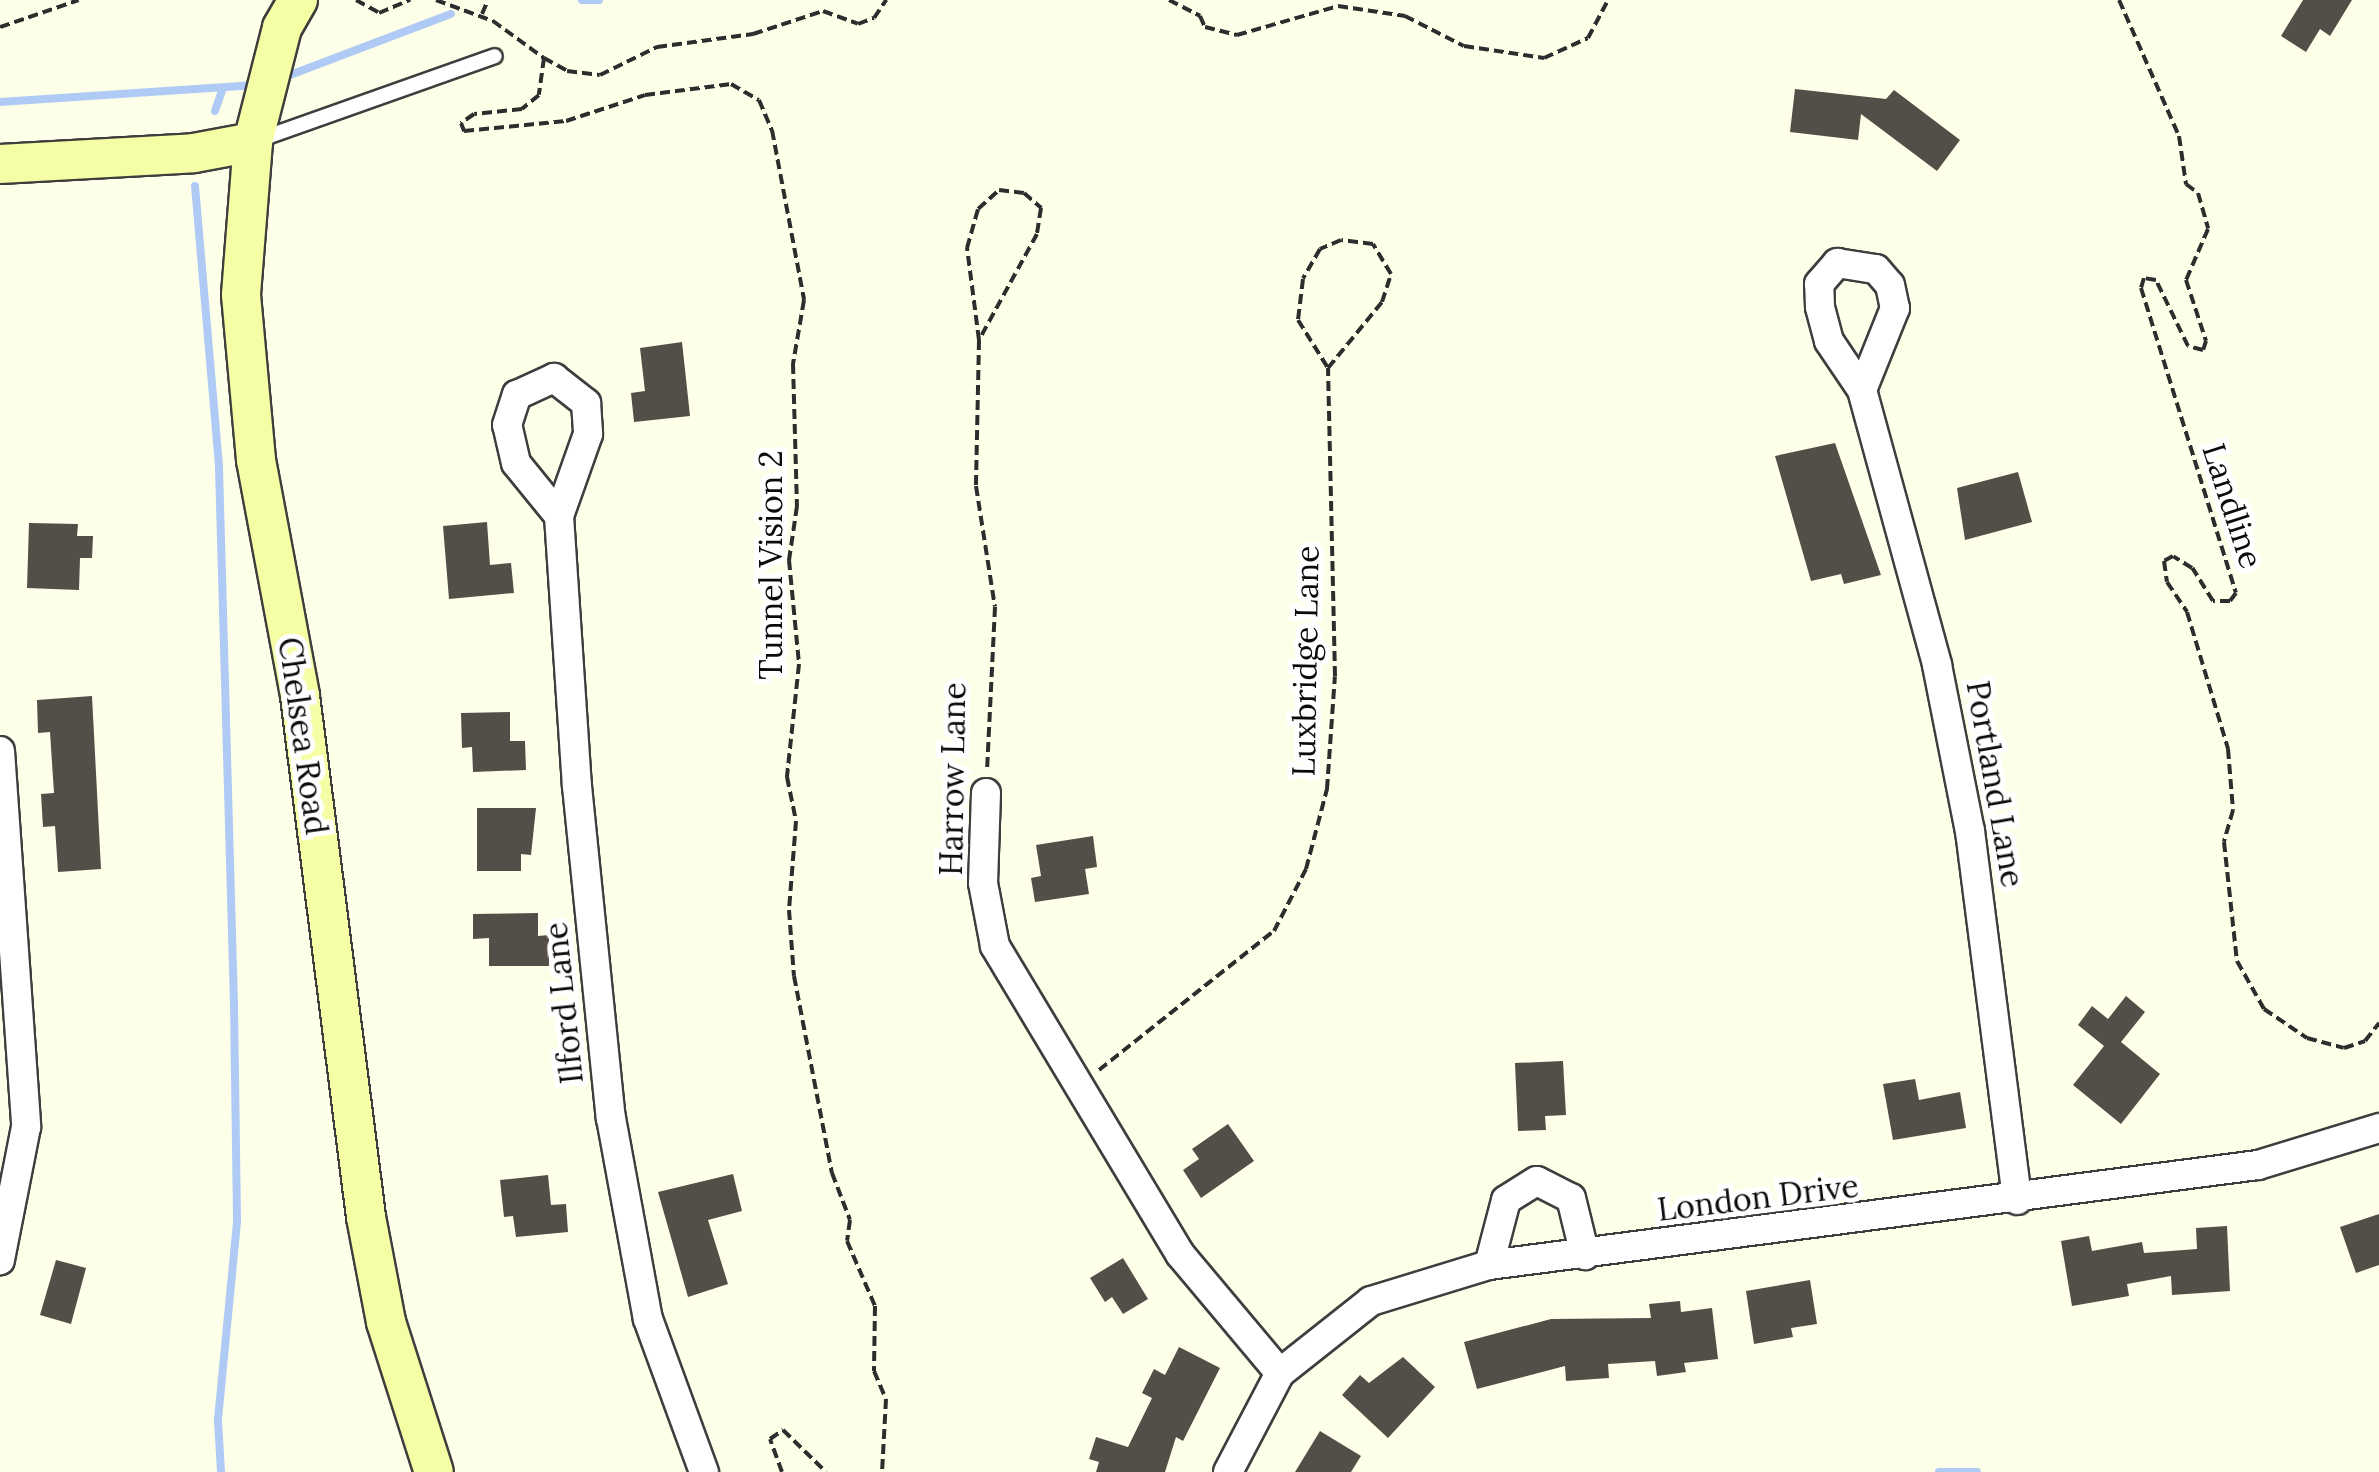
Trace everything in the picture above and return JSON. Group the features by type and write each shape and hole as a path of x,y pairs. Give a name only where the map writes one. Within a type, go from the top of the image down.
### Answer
{"street":[{"name":"Chelsea Road","path":"298,0 282,28 253,142 240,295 256,460 300,696 366,1218 386,1322 434,1472"},
{"path":"0,164 194,153 253,142"},
{"name":"Portland Lane","path":"1862,390 1938,666 1970,832 2018,1200"},
{"name":"Ilford Lane","path":"559,516 577,786 611,1118 648,1319 704,1472"},
{"path":"0,751 12,1065 26,1128 0,1260"},
{"name":"Harrow Lane","path":"986,793 983,883 995,946 1076,1089 1180,1254 1280,1372"},
{"name":"London Drive","path":"1228,1472 1280,1372 1371,1300 1489,1265 2018,1200 2258,1165 2379,1128"},
{"path":"1489,1265 1506,1200 1537,1182 1571,1198 1585,1255"}],"lane":[{"path":"253,142 495,56"}],"path":[{"path":"0,27 78,0"},
{"path":"356,0 379,13 410,0"},
{"path":"436,0 482,16 566,71 600,74 657,48 754,34 823,11 858,24 874,18 886,0"},
{"path":"482,16 488,0"},
{"path":"1170,0 1200,16 1206,27 1237,36 1338,6 1405,16 1464,46 1544,58 1588,38 1608,0"},
{"name":"Landline","path":"2119,0 2178,136 2186,184 2198,194 2208,229 2186,280 2206,341 2203,350 2188,346 2156,280 2144,278 2141,288 2236,592 2230,601 2213,601 2192,568 2173,556 2164,561 2167,582 2187,612 2228,750 2234,810 2224,842 2238,961 2264,1008 2307,1038 2344,1048 2365,1041 2379,1024"},
{"name":"Tunnel Vision 2","path":"544,58 539,95 522,109 474,114 462,124 464,131 566,121 660,92 730,84 759,100 772,130 804,300 793,364 797,506 789,560 799,664 787,777 796,836 789,910 793,959 810,1073 832,1173 850,1220 847,1241 875,1306 874,1372 886,1400 882,1472"},
{"name":"Harrow Lane","path":"979,340 1037,234 1041,208 1024,193 999,190 978,209 967,248 979,340 976,486 995,607 986,793"},
{"path":"1341,240 1373,244 1391,274 1382,302 1328,368 1298,320 1303,280 1320,249 1341,240"},
{"name":"Luxbridge Lane","path":"1076,1089 1274,931 1306,869 1326,789 1335,676 1328,368"},
{"path":"782,1472 770,1439 782,1430 798,1438 826,1472"}],"building":[{"path":"2303,0 2352,0 2330,36 2320,29 2306,52 2281,36"},
{"path":"1795,89 1886,99 1894,90 1960,140 1937,171 1861,114 1858,140 1790,132"},
{"path":"682,342 690,416 634,422 631,393 645,391 640,348"},
{"path":"1835,443 1881,575 1844,584 1841,574 1811,581 1775,456"},
{"path":"2018,472 2032,522 1965,540 1957,488"},
{"path":"487,522 490,565 511,563 514,593 449,599 443,526"},
{"path":"29,523 78,524 77,536 93,536 92,558 80,558 79,590 27,588"},
{"path":"92,696 101,869 58,872 55,826 43,827 41,794 54,793 50,732 38,733 37,700"},
{"path":"510,712 510,741 525,741 526,770 473,772 472,747 462,748 461,713"},
{"path":"477,808 536,808 531,855 521,854 521,871 477,871"},
{"path":"1093,836 1097,867 1085,869 1089,894 1035,902 1031,878 1041,876 1036,845"},
{"path":"538,913 538,936 549,935 549,966 489,966 489,938 473,939 473,914"},
{"path":"2126,996 2145,1012 2121,1042 2160,1074 2121,1124 2073,1085 2104,1046 2078,1025 2092,1006 2108,1019"},
{"path":"1563,1061 1566,1115 1545,1116 1546,1130 1518,1131 1515,1063"},
{"path":"1915,1079 1919,1100 1960,1092 1966,1128 1893,1140 1883,1084"},
{"path":"1228,1124 1254,1161 1201,1198 1183,1170 1199,1159 1192,1149"},
{"path":"733,1174 742,1211 708,1220 728,1284 688,1297 658,1192"},
{"path":"548,1175 551,1205 566,1204 568,1232 516,1237 513,1216 504,1217 500,1180"},
{"path":"2379,1214 2379,1265 2356,1273 2340,1227"},
{"path":"2227,1226 2230,1291 2172,1295 2171,1276 2127,1284 2129,1296 2072,1306 2061,1241 2089,1236 2092,1251 2142,1242 2144,1253 2197,1249 2196,1228"},
{"path":"1123,1258 1148,1299 1123,1314 1112,1297 1105,1302 1090,1278"},
{"path":"56,1260 86,1268 71,1324 40,1315"},
{"path":"1810,1280 1817,1324 1791,1328 1793,1337 1754,1344 1746,1291"},
{"path":"1680,1301 1681,1312 1712,1308 1718,1359 1684,1363 1686,1372 1657,1376 1655,1361 1608,1364 1609,1378 1566,1381 1565,1366 1477,1389 1464,1342 1551,1319 1651,1318 1649,1304"},
{"path":"1179,1347 1220,1368 1183,1441 1176,1437 1165,1472 1096,1472 1099,1462 1089,1459 1096,1437 1128,1447 1152,1398 1142,1393 1154,1369 1165,1375"},
{"path":"1403,1357 1435,1387 1388,1438 1342,1395 1360,1375 1369,1383"},
{"path":"1320,1431 1361,1456 1351,1472 1295,1472"}],"waterway":[{"path":"582,0 599,0"},
{"path":"290,75 451,14"},
{"path":"0,102 244,86"},
{"path":"215,111 222,91"},
{"path":"195,186 219,468 234,1004 237,1222 218,1421 221,1472"},
{"path":"1939,1472 1977,1472"}]}
